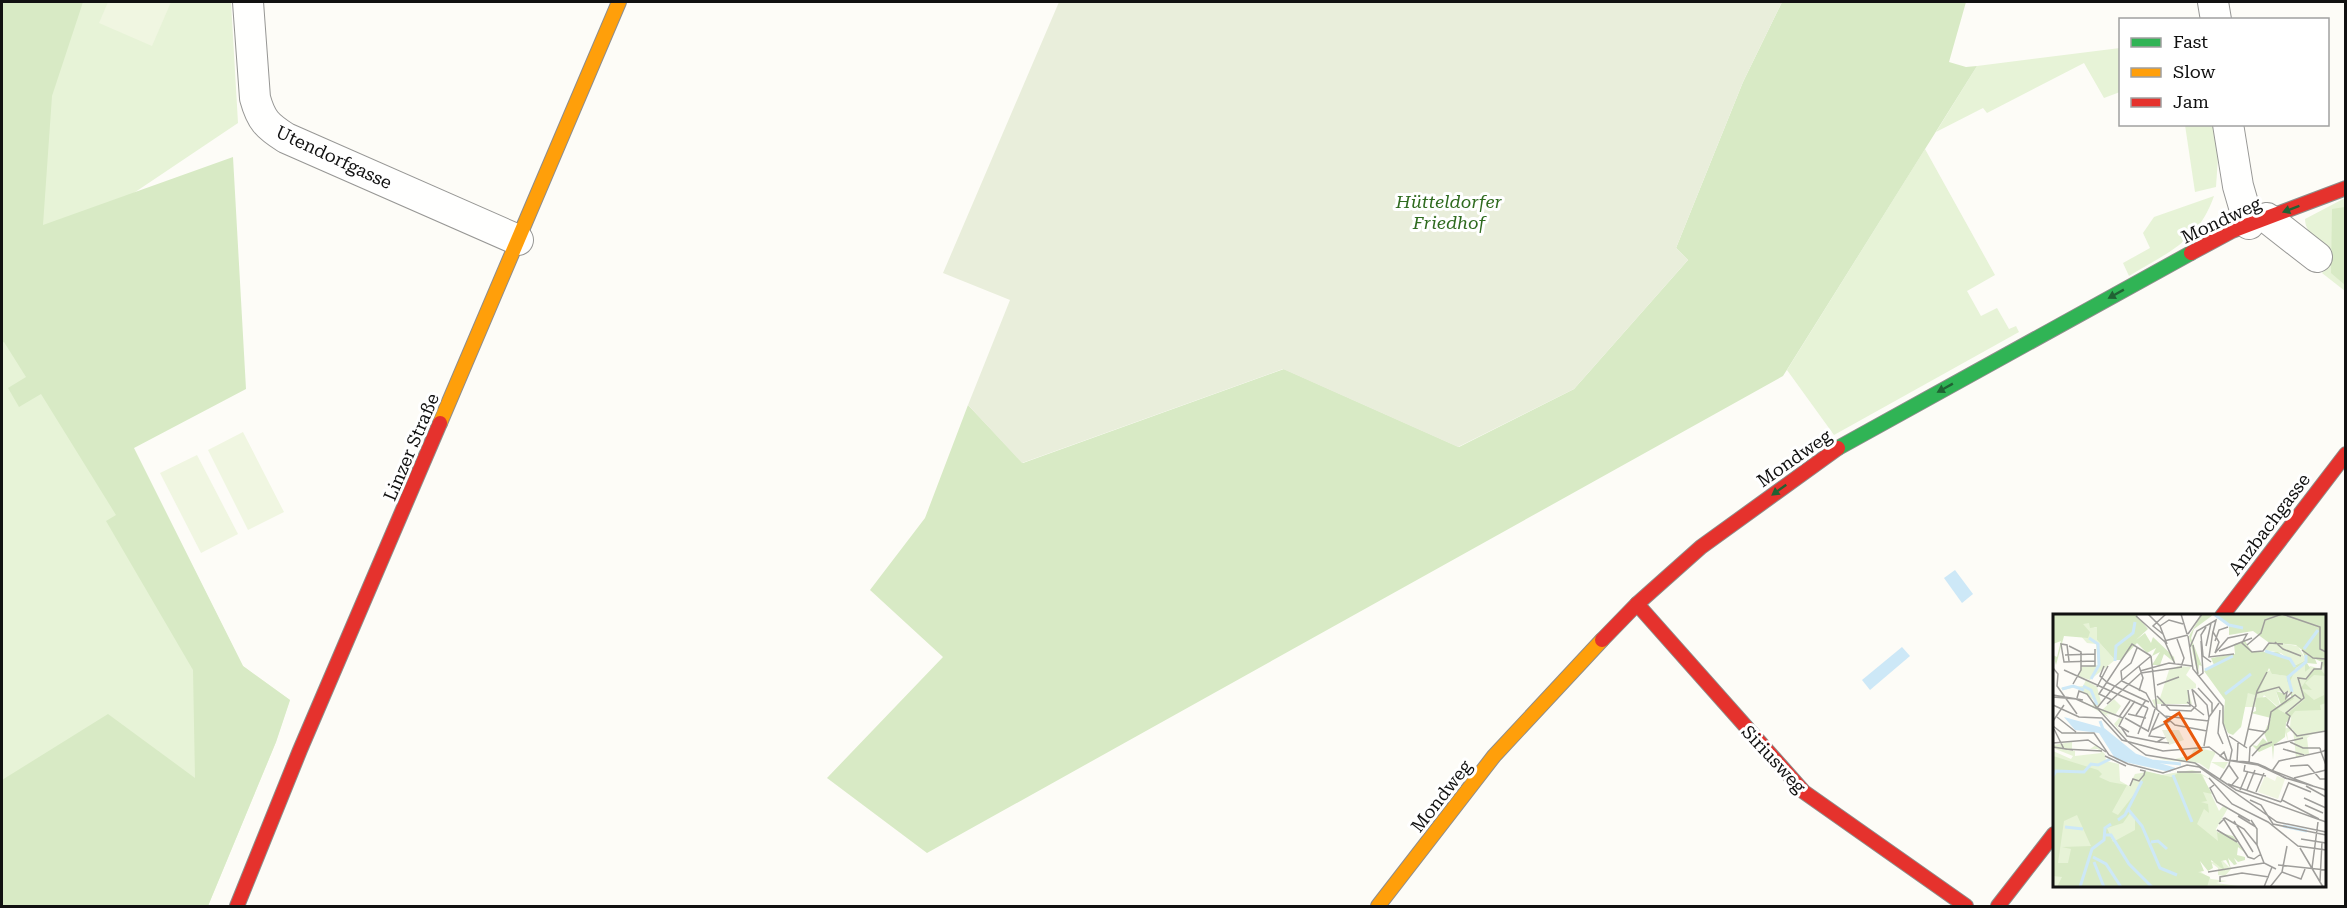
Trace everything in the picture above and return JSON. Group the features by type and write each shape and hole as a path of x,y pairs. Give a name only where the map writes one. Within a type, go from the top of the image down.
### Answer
{"street":[{"name":"Utendorfgasse","path":"248,2 255,98 259,113 269,127 286,138 518,240"},
{"name":"Linzer Straße","path":"237,906 300,750 620,2"},
{"path":"2213,2 2216,18"},
{"path":"2228,126 2238,186 2258,221 2317,257"},
{"name":"Mondweg","path":"1378,906 1494,756 1605,635 1701,547 1839,447 2171,264 2258,221 2346,188"},
{"name":"Anzbachgasse","path":"2223,614 2346,454"},
{"name":"Siriusweg","path":"1637,604 1804,792 1966,906"},
{"path":"2009,903 2053,837"}],"green space":[{"path":"2,2 231,2 238,123 37,258 243,666 290,700 276,742 208,906 2,906"},
{"path":"2,2 83,2 52,96 43,225 233,157 246,389 134,448 243,666 290,700 276,742 208,906 2,906 2,780 108,714 195,778 193,670 106,521 116,515 41,394 19,407 8,388 26,377 4,342 2,343"},
{"path":"108,2 171,2 152,46 99,23"},
{"name":"Hütteldorfer Friedhof","path":"1059,2 1782,2 1743,82 1676,248 1688,260 1574,389 1458,447 1283,369 1022,463 968,405 1010,300 943,273"},
{"path":"1782,2 1966,2 1949,62 1966,67 1977,66 1783,376 927,853 827,778 943,657 870,590 925,518 968,405 1023,463 1284,369 1459,447 1574,389 1688,260 1676,248 1743,82"},
{"path":"2119,48 2119,92 2104,98 2084,63 1987,113 1983,108 1936,132 1977,66"},
{"path":"2185,126 2215,126 2218,157 2216,187 2195,192"},
{"path":"1925,149 1995,275 1967,291 1981,316 1997,308 2009,329 2016,326 2019,332 1834,435 1787,370"},
{"path":"2214,196 2199,225 2190,235 2169,252 2129,276 2123,263 2150,248 2143,233 2154,217"},
{"path":"2345,198 2345,291 2322,273 2337,255 2312,235 2305,219"},
{"path":"2345,207 2345,285 2331,273 2332,209"},
{"path":"243,432 284,512 248,530 208,450"},
{"path":"197,455 238,534 201,553 160,473"}],"water":[{"path":"1955,570 1973,594 1962,603 1944,578"},
{"path":"1902,647 1910,656 1870,690 1862,680"}],"traffic: fast":[{"path":"1838,448 2191,253"}],"traffic: slow":[{"path":"440,423 619,2"},
{"path":"1378,906 1494,756 1602,640"}],"traffic: jam":[{"path":"2191,253 2232,231 2346,188"},
{"path":"237,906 300,750 440,423"},
{"path":"1602,640 1637,604 1701,547 1838,448"},
{"path":"2224,614 2346,454"},
{"path":"1637,604 1804,792 1966,906"},
{"path":"1998,906 2053,835"}]}
